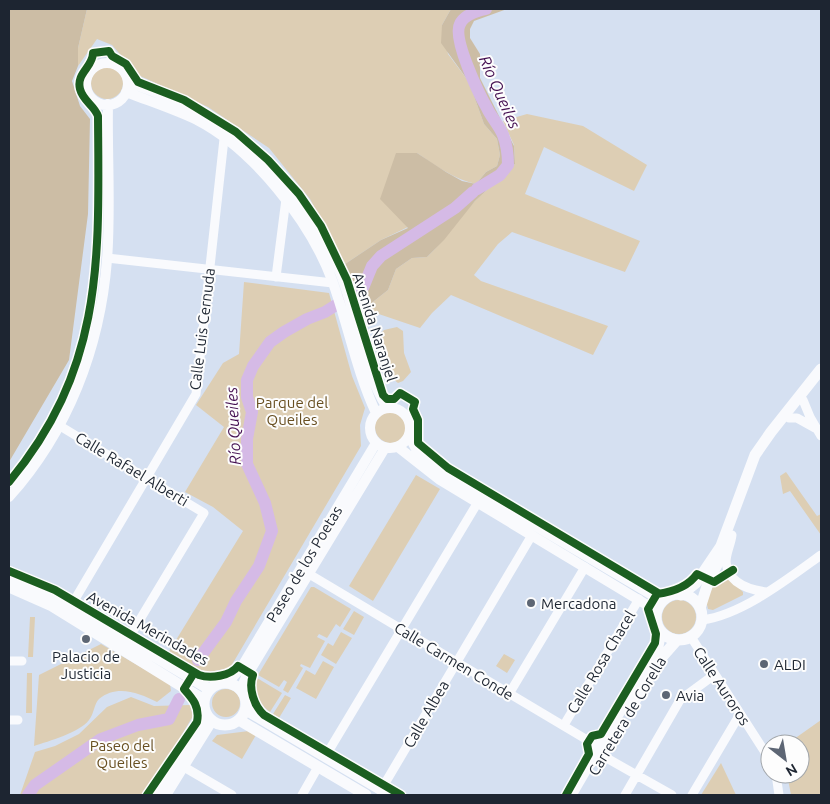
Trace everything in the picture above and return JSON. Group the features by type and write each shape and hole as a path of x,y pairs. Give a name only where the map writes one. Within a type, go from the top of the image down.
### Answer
{"main road":[{"path":"821,369 771,432 755,456 721,546 696,583 681,595 665,599 657,611 657,624 662,632 672,639 678,640 691,637 699,629 702,620 700,608 709,580 732,535 763,452 821,378"},
{"name":"Avenida Merindades","path":"9,577 27,583 71,606 206,694"},
{"name":"Avenida Merindades","path":"9,587 52,606 206,694"},
{"path":"681,595 690,598 700,608"},
{"name":"Carretera de Corella","path":"580,795 601,751 658,646 662,632"},
{"name":"Carretera de Corella","path":"571,795 655,667 678,640"},
{"path":"228,682 241,689 245,696 246,710 239,720 226,725 210,718 206,694 215,685 228,682"},
{"path":"246,710 386,793"},
{"path":"239,720 366,795"}],"street":[{"path":"108,62 117,65 124,72 127,87 122,98 105,104 90,96 86,87 86,78 90,70 98,64 108,62"},
{"name":"Avenida Naranjel","path":"127,87 198,121 224,139 260,170 286,200 316,243 348,316 375,388 386,408"},
{"name":"Avenida Naranjel","path":"127,87 201,113 234,136 266,164 298,201 323,239 341,276 364,387 376,413"},
{"path":"9,497 34,466 60,426 83,374 94,341 107,258 105,104"},
{"path":"9,492 32,464 52,432 69,400 91,340 99,298 103,254 105,104"},
{"name":"Calle Luis Cernuda","path":"71,606 196,394 224,139"},
{"path":"276,277 286,200"},
{"path":"107,258 333,283"},
{"path":"803,400 815,428 821,436"},
{"path":"398,447 409,436 411,428 405,414 398,409 386,408 376,413 372,418 370,432 380,446 398,447 440,480 657,611"},
{"path":"789,418 797,418 815,428"},
{"name":"Calle Rafael Alberti","path":"60,426 204,513 133,631"},
{"path":"409,436 417,451 446,473 657,598 665,599"},
{"name":"Paseo de los Poetas","path":"241,689 309,574 380,446"},
{"name":"Paseo de los Poetas","path":"228,682 242,667 380,446"},
{"path":"325,757 478,502"},
{"name":"Calle Albea","path":"386,793 456,662 532,535"},
{"path":"732,535 726,563 732,576 748,588 767,592"},
{"path":"702,620 716,617 767,592 821,555"},
{"path":"509,694 585,567"},
{"name":"Calle Carmen Conde","path":"309,574 564,725 637,775 672,795"},
{"name":"Calle Rosa Chacel","path":"564,725 639,599"},
{"name":"Calle Auroros","path":"691,637 760,745"},
{"path":"9,662 22,661"},
{"path":"625,795 683,695 714,674"},
{"path":"692,795 740,714"},
{"path":"166,795 184,767 210,718"},
{"path":"155,795 210,718"},
{"path":"184,767 232,795"},
{"path":"302,795 318,767"}],"green space":[{"path":"87,9 451,9 442,25 448,54 469,82 484,124 497,139 500,155 497,166 486,172 476,184 453,175 417,153 408,227 381,240 345,264 310,199 269,148 208,107 138,75 112,45 97,39 78,66 78,48"},
{"path":"107,67 118,72 123,83 118,94 107,99 96,94 91,83 96,72"},
{"path":"527,114 583,126 647,165 634,191 544,147 525,194 640,241 625,272 512,232 498,244 474,275 481,281 608,326 593,355 451,295 432,313 420,328 364,309 388,290 396,269 412,258 427,257 475,201 515,164 514,145 503,121"},
{"name":"Parque del Queiles","path":"244,282 329,293 352,376 365,408 360,425 361,446 230,668 204,673 168,653 243,531 213,507 185,492 224,427 196,405 223,363 239,354"},
{"path":"397,327 403,331 404,353 411,372 403,381 398,383 388,375 387,353 380,334 384,330"},
{"path":"391,411 397,412 402,416 406,421 406,433 402,438 397,442 391,443 385,442 380,438 376,433 375,427 376,421 380,416 385,412"},
{"path":"786,472 817,516 821,514 821,535 790,491 783,494 780,476"},
{"path":"416,475 440,489 373,601 349,586"},
{"path":"726,576 743,592 743,595 713,610 708,609 706,600 715,583"},
{"path":"311,587 351,609 340,627 336,624 327,638 319,634 317,637 325,641 310,668 301,664 300,666 303,668 288,693 283,690 287,682 284,680 279,687 258,675"},
{"path":"679,600 686,601 691,605 695,610 695,624 691,629 686,633 679,634 672,633 667,629 663,624 662,617 663,610 667,605 672,601"},
{"path":"354,611 364,617 354,635 343,629"},
{"path":"30,617 35,617 33,657 28,657"},
{"path":"341,632 352,638 336,664 321,655 328,643 333,646"},
{"path":"101,644 170,684 171,691 157,702 128,691 106,694 97,701 91,718 84,725 63,736 34,746 39,675"},
{"path":"504,654 515,660 507,673 496,666"},
{"path":"323,661 334,667 316,699 296,688 306,670 315,675"},
{"path":"27,673 32,673 32,713 26,713"},
{"path":"257,678 282,693 270,712 263,706 258,697"},
{"path":"226,689 236,693 240,703 236,713 226,717 216,713 212,703 216,693"},
{"path":"285,695 291,698 279,718 273,714"},
{"name":"Paseo del Queiles","path":"131,697 154,706 190,705 193,716 146,795 20,795 35,752 55,746 79,734 107,707"},
{"path":"821,720 821,795 791,795 789,784 810,784 810,734 801,734"},
{"path":"249,731 256,735 242,759 212,741 217,735"},
{"path":"721,763 736,795 701,795"}],"shaded area":[{"path":"9,9 87,9 78,48 78,66 72,81 80,106 90,119 88,214 69,360 9,462"},
{"path":"451,9 507,9 474,21 470,29 470,38 480,54 480,78 514,146 515,164 475,201 444,240 427,257 412,258 396,269 388,290 364,309 345,264 381,240 408,228 380,199 396,153 417,153 462,181 476,184 486,172 497,166 500,155 497,139 484,124 469,82 441,43 442,25"}],"waterway":[{"name":"Río Queiles","path":"477,189 500,175 508,165 503,135 478,91 460,41 460,24 464,18 486,9"},
{"name":"Río Queiles","path":"198,660 226,622 236,601 259,566 272,531 265,503 247,464 247,439 252,412 247,397 247,380 253,366 270,342 307,319 325,312 363,288 372,266 381,256 455,208 473,192"},
{"name":"Río Queiles","path":"28,795 35,785 101,739 138,725 169,719 179,699"}],"cycle path":[{"path":"9,482 40,439 64,396 80,352 90,308 96,263 98,116 81,93 79,83 93,53 109,51 112,56 126,64 138,82 184,100 236,132 268,160 299,194 321,226 347,280 383,395 387,399 394,399 400,393 415,402 413,409 418,420 418,443 448,468 658,593"},
{"path":"566,795 589,754 587,744 592,736 601,734 655,643 656,634 648,609 657,594 679,588 697,574 714,582 733,570"},
{"path":"9,571 55,590 199,675 209,677 220,676 238,666 253,675 251,685 253,696 257,707 264,715 401,795"},
{"path":"147,795 197,722 197,708 184,689 194,673"}],"place":[{"name":"Mercadona","path":"531,603"},
{"name":"Palacio de Justicia","path":"86,639"},
{"name":"ALDI","path":"764,664"},
{"name":"Avia","path":"666,695"}]}
